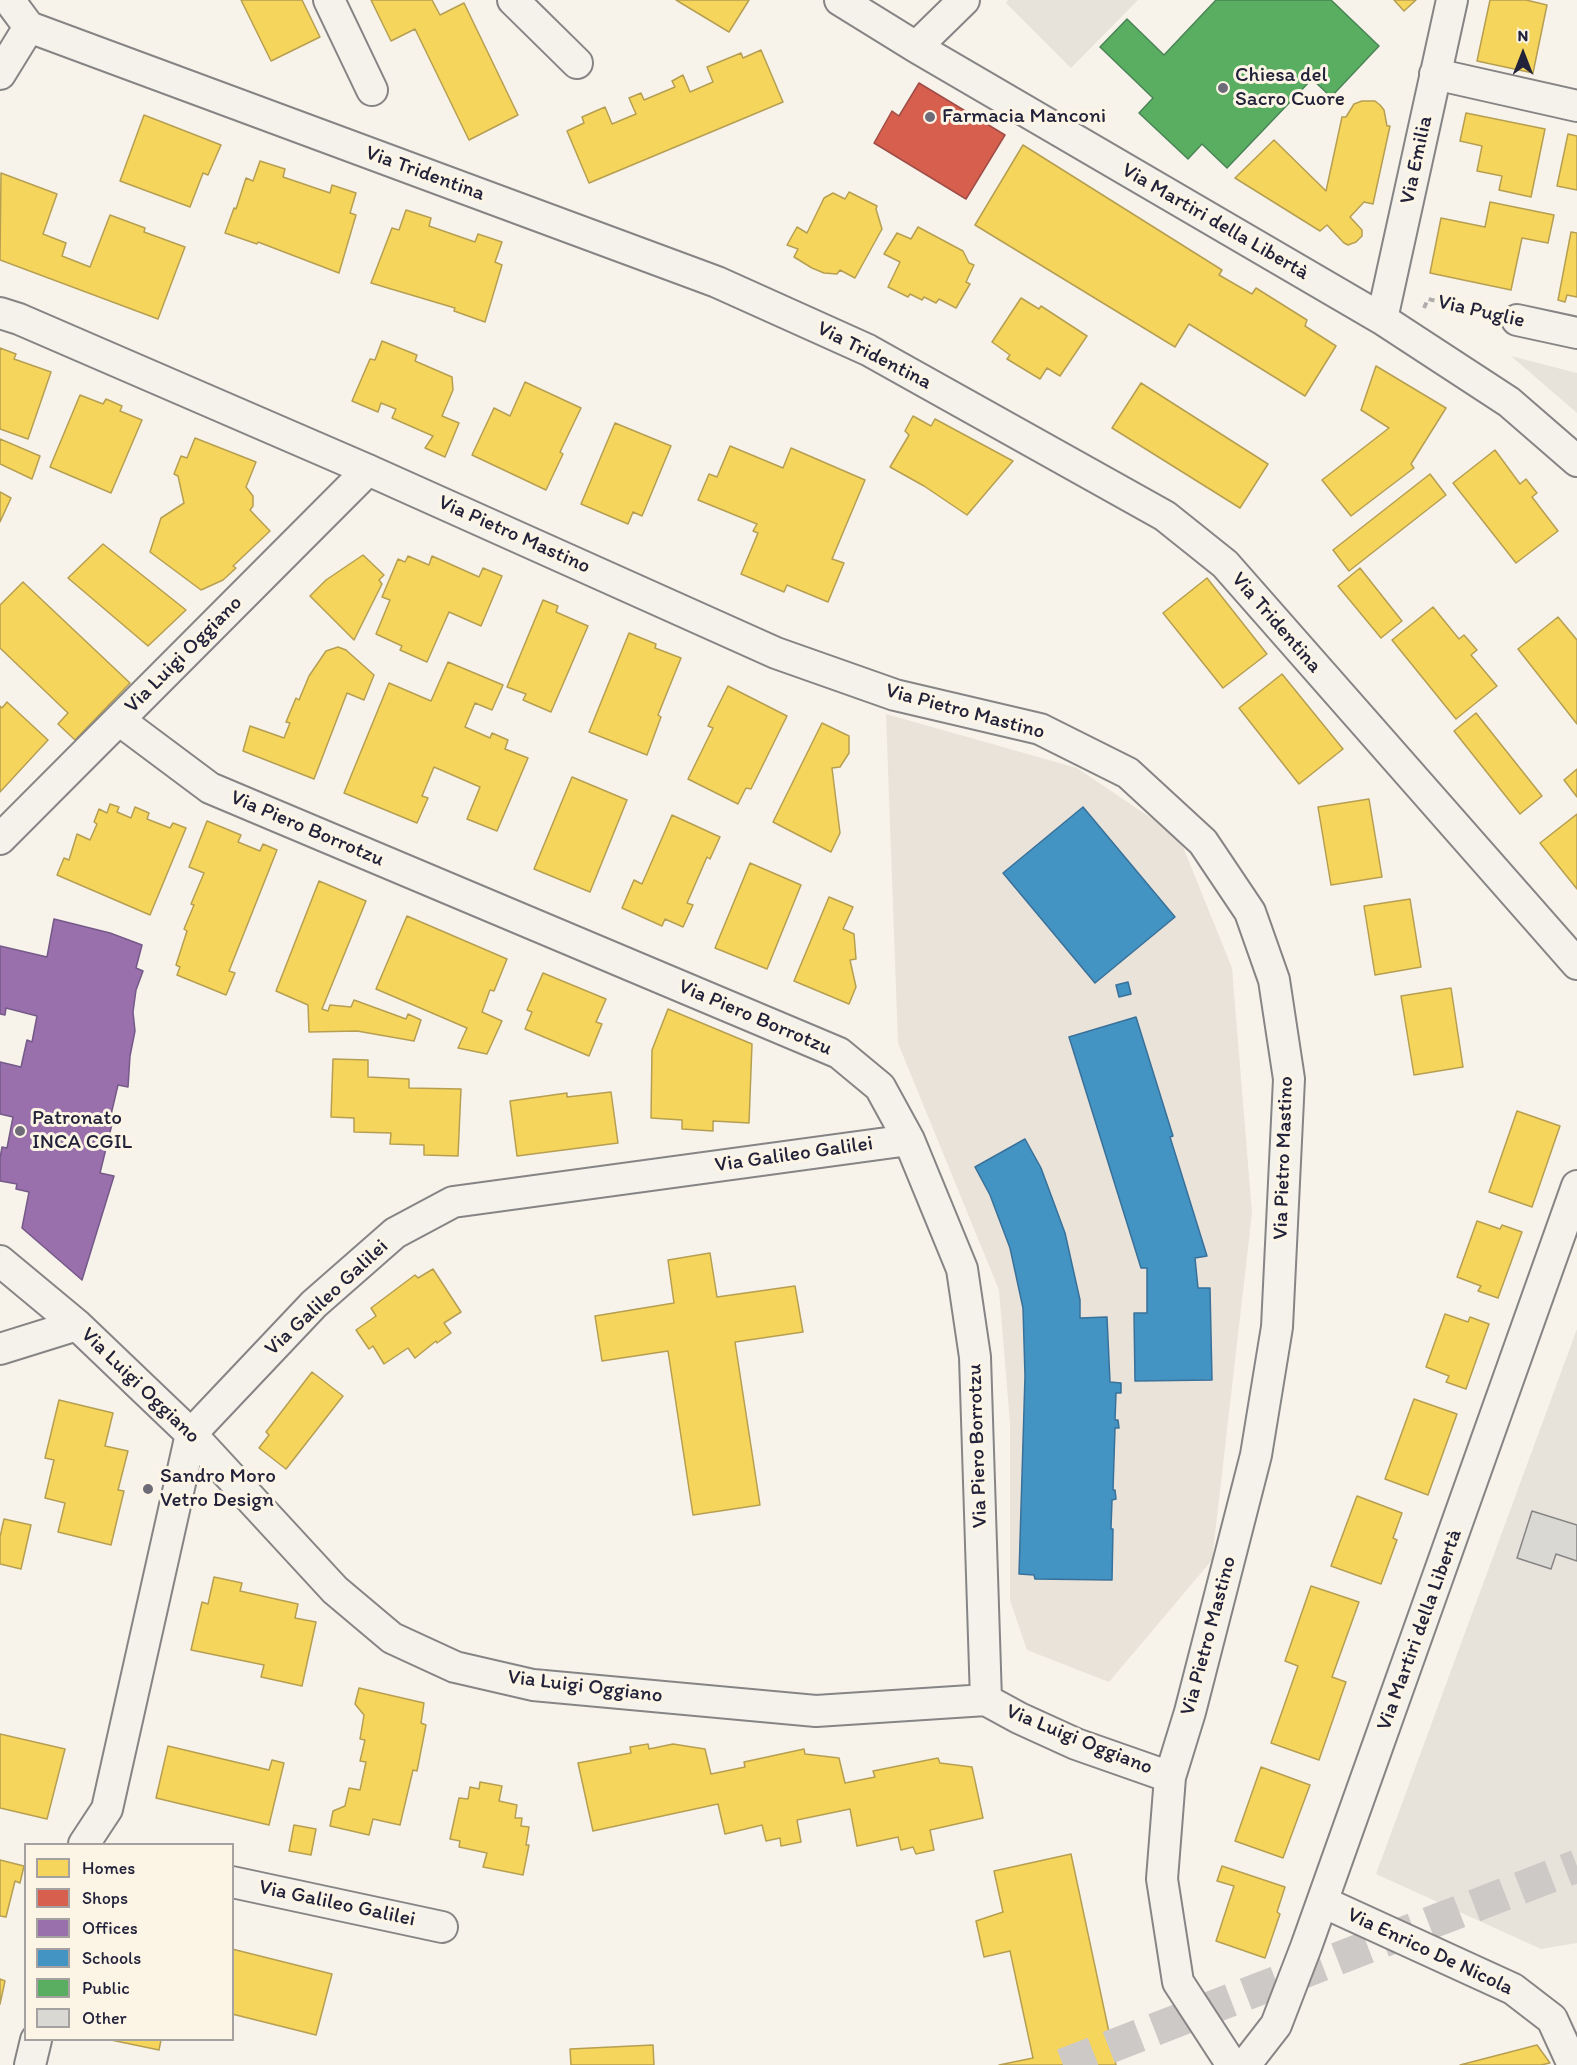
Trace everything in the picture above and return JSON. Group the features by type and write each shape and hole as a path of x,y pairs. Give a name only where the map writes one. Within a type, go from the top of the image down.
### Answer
{"street":[{"path":"0,74 29,27 9,0"},
{"path":"329,0 372,90"},
{"path":"513,0 577,63"},
{"name":"Via Martiri della Libertà","path":"840,0 916,47 1382,319 1509,402 1577,462"},
{"path":"916,47 964,0"},
{"name":"Via Emilia","path":"1382,319 1452,0"},
{"name":"Via Tridentina","path":"29,27 717,282 868,350 1165,516 1225,564 1577,964"},
{"path":"1436,74 1577,106"},
{"name":"Via Pietro Mastino","path":"0,313 19,319 368,470 776,653 895,695 1040,729 1128,773 1203,842 1251,912 1274,980 1289,1078 1277,1327 1256,1455 1190,1712 1170,1777 1162,1879 1178,1982 1232,2065"},
{"name":"Via Puglie","path":"1517,321 1577,333"},
{"name":"Via Luigi Oggiano","path":"0,839 368,470"},
{"name":"Via Piero Borrotzu","path":"119,720 210,788 839,1053 880,1087 909,1140 962,1269 975,1357 986,1700"},
{"name":"Via Galileo Galilei","path":"191,1434 314,1304 395,1233 453,1203 909,1140"},
{"name":"Via Martiri della Libertà","path":"1245,2065 1276,2025 1323,1902 1577,1186"},
{"name":"Via Luigi Oggiano","path":"0,1261 77,1325 191,1434 335,1590 392,1638 455,1667 533,1685 816,1711 986,1700 1076,1744 1170,1777"},
{"path":"0,1349 77,1325"},
{"path":"85,1843 106,1809 191,1434"},
{"name":"Via Galileo Galilei","path":"234,1882 441,1927"},
{"name":"Via Enrico De Nicola","path":"1323,1902 1513,1989 1552,2019 1573,2065"},
{"path":"30,2065 36,2041"}],"path":[{"name":"Via Puglie","path":"1412,339 1428,299 1517,321"}],"shaded area":[{"path":"1008,0 1138,0 1071,68 1006,3"},
{"path":"1511,356 1577,373 1577,413"},
{"path":"886,714 1077,768 1179,837 1232,968 1252,1213 1212,1560 1109,1682 1027,1650 1010,1600 1010,1423 999,1290 898,1043"},
{"path":"1577,1329 1577,1943 1541,1949 1376,1874"}],"building: Homes":[{"path":"241,0 302,0 320,37 271,61"},
{"path":"371,0 432,0 440,15 464,3 518,115 469,140 415,29 391,41"},
{"path":"676,0 749,0 729,32"},
{"path":"1394,0 1416,0 1404,11"},
{"path":"1490,0 1526,0 1547,5 1533,73 1477,61"},
{"path":"761,50 783,102 589,183 567,131 584,123 582,117 605,107 612,124 636,114 629,98 641,93 644,100 675,87 672,81 683,75 690,92 713,82 707,67 741,53 743,58"},
{"path":"1362,101 1375,101 1380,105 1384,110 1387,126 1390,126 1373,204 1364,202 1350,217 1362,230 1362,236 1356,242 1348,245 1344,243 1327,225 1320,231 1235,178 1274,140 1326,191 1342,117 1346,117 1354,104"},
{"path":"1466,113 1545,129 1531,197 1499,190 1502,176 1477,171 1482,146 1460,141"},
{"path":"144,115 221,145 208,175 203,173 190,207 120,181"},
{"path":"1568,134 1577,136 1577,190 1557,186"},
{"path":"1023,145 1222,270 1219,275 1252,294 1256,288 1307,320 1305,326 1336,346 1305,396 1189,324 1175,347 975,225"},
{"path":"260,161 285,169 283,177 330,193 332,185 356,193 350,213 356,215 339,273 258,242 257,244 225,233 246,178 253,181"},
{"path":"1,173 57,194 43,234 66,243 62,256 90,267 110,215 145,228 144,232 185,247 158,319 0,260"},
{"path":"849,192 877,206 882,229 855,278 840,270 837,274 824,273 812,268 794,257 798,249 787,245 797,227 807,233 824,198 833,193 845,199"},
{"path":"1490,202 1554,215 1548,243 1522,238 1511,290 1430,273 1441,218 1485,227"},
{"path":"406,210 431,218 429,226 475,242 478,234 502,242 495,262 502,265 485,322 454,311 455,308 371,283 392,228 399,230"},
{"path":"918,227 963,251 969,263 974,265 966,282 970,284 956,308 939,299 936,303 910,294 908,297 888,287 900,262 884,254 897,233 911,239"},
{"path":"1571,232 1577,233 1577,297 1567,295 1565,302 1558,300"},
{"path":"1021,298 1039,309 1041,306 1087,336 1060,376 1047,368 1040,379 1007,359 1010,355 992,342"},
{"path":"382,341 417,355 415,361 452,377 453,390 442,416 459,423 445,457 425,448 433,436 392,418 396,409 381,403 378,412 352,401 370,359 375,360"},
{"path":"0,348 16,354 14,359 51,372 28,439 0,429"},
{"path":"1376,366 1446,408 1411,464 1414,468 1351,516 1322,480 1389,428 1361,410"},
{"path":"525,382 581,408 560,452 563,454 546,490 472,455 494,408 510,416"},
{"path":"1141,383 1268,464 1240,508 1112,428"},
{"path":"80,395 103,404 106,399 122,406 120,411 142,420 111,493 50,467"},
{"path":"913,416 931,426 935,419 1013,461 967,515 924,486 890,467 909,435 905,431"},
{"path":"615,423 671,446 642,516 633,512 628,524 581,504"},
{"path":"195,438 256,462 246,487 253,496 253,506 250,510 270,531 233,566 236,568 223,580 201,590 150,552 161,518 184,503 178,476 174,474 181,456 187,458"},
{"path":"0,439 40,456 32,479 0,464"},
{"path":"730,446 783,468 791,448 865,480 832,559 844,563 828,602 787,585 784,592 741,574 758,533 753,531 757,524 698,500 709,474 717,477"},
{"path":"1495,450 1520,484 1526,479 1537,493 1532,497 1558,531 1516,563 1453,483"},
{"path":"1430,474 1446,495 1349,571 1333,550"},
{"path":"0,492 11,498 0,522"},
{"path":"103,544 186,610 148,646 68,578"},
{"path":"363,555 384,575 379,580 382,584 354,640 310,596 326,580"},
{"path":"408,556 429,565 432,556 479,577 483,568 502,576 481,626 449,612 427,662 400,650 402,646 376,634 390,600 382,597 398,559 405,562"},
{"path":"1360,568 1402,621 1381,638 1338,586"},
{"path":"1207,578 1267,654 1223,688 1163,613"},
{"path":"23,582 130,683 75,740 58,724 68,713 0,648 0,605"},
{"path":"543,600 558,606 556,612 588,626 551,712 523,700 526,694 507,687"},
{"path":"1433,607 1459,639 1464,635 1477,650 1471,655 1497,686 1456,719 1392,640"},
{"path":"1558,617 1577,640 1577,724 1518,649"},
{"path":"629,633 656,644 655,648 681,658 658,715 661,717 647,755 589,732"},
{"path":"338,647 346,650 374,675 364,700 347,693 314,779 243,751 250,726 284,738 290,723 286,722 309,676 326,651"},
{"path":"448,662 503,685 492,710 475,703 465,727 490,738 492,733 508,740 505,749 528,758 497,831 467,819 480,787 434,767 422,796 428,798 417,823 344,793 389,683 431,701"},
{"path":"1282,674 1343,749 1299,784 1239,708"},
{"path":"728,686 787,716 751,789 746,788 738,804 688,779 713,728 708,726"},
{"path":"7,702 48,740 0,792 0,706 2,708"},
{"path":"1476,713 1542,796 1520,814 1454,731"},
{"path":"822,723 849,736 849,753 840,767 832,768 840,833 831,852 773,822"},
{"path":"1577,769 1577,797 1564,780"},
{"path":"572,777 627,800 590,892 534,869"},
{"path":"1369,799 1382,877 1331,885 1318,807"},
{"path":"110,804 119,807 117,812 131,818 135,807 149,813 147,819 170,828 173,823 186,828 150,915 57,875 64,858 69,860 77,834 90,840 97,824 94,822 99,809 107,813"},
{"path":"1577,814 1577,889 1540,843"},
{"path":"672,815 720,837 710,859 707,857 687,903 693,905 683,927 665,919 662,926 622,908 634,880 642,884"},
{"path":"207,821 241,835 238,842 260,851 263,844 277,850 229,971 235,973 226,995 177,975 180,967 176,965 187,931 184,929 194,905 191,904 204,873 189,867"},
{"path":"750,863 801,885 767,969 715,948"},
{"path":"319,881 366,901 322,1009 328,1011 330,1005 351,1007 354,1000 406,1019 408,1014 421,1020 414,1041 357,1031 309,1032 308,1005 276,991"},
{"path":"829,897 853,907 843,929 854,934 856,959 850,960 856,987 849,1004 794,981"},
{"path":"1410,899 1421,967 1375,975 1364,906"},
{"path":"407,916 507,959 494,991 490,990 482,1012 502,1021 487,1054 458,1048 467,1028 376,989"},
{"path":"543,973 606,999 596,1022 602,1024 589,1056 525,1029 532,1012 527,1010"},
{"path":"1451,988 1463,1067 1414,1075 1401,996"},
{"path":"668,1009 752,1044 749,1123 713,1121 713,1131 682,1129 682,1120 651,1118 652,1050"},
{"path":"333,1059 368,1060 368,1077 409,1079 409,1088 461,1089 458,1156 424,1155 424,1145 390,1144 391,1133 354,1132 354,1118 331,1117"},
{"path":"611,1092 618,1143 517,1156 510,1101 567,1093 567,1097"},
{"path":"1517,1111 1560,1126 1532,1207 1489,1192"},
{"path":"1477,1221 1500,1229 1502,1225 1522,1232 1498,1298 1478,1291 1481,1286 1457,1277"},
{"path":"710,1253 717,1297 795,1286 803,1332 735,1342 760,1505 693,1515 668,1351 602,1361 595,1316 674,1303 668,1260"},
{"path":"433,1269 461,1312 444,1323 451,1333 437,1343 436,1341 415,1358 408,1348 384,1364 373,1346 369,1349 356,1330 376,1316 371,1308 415,1275 418,1278"},
{"path":"1445,1314 1468,1322 1470,1317 1489,1324 1466,1389 1446,1382 1449,1376 1426,1367"},
{"path":"312,1372 343,1396 286,1469 259,1448 269,1435 266,1432"},
{"path":"1414,1399 1457,1414 1428,1495 1385,1479"},
{"path":"59,1400 113,1413 105,1446 128,1451 118,1490 124,1491 111,1545 58,1532 65,1503 45,1498 54,1460 45,1458"},
{"path":"1357,1496 1402,1513 1393,1538 1397,1540 1381,1584 1331,1566"},
{"path":"4,1519 31,1525 21,1569 0,1564 0,1537"},
{"path":"214,1577 242,1583 240,1591 298,1604 295,1618 316,1622 302,1686 261,1677 264,1665 191,1650 202,1602 208,1604"},
{"path":"1311,1586 1359,1602 1332,1677 1346,1682 1319,1760 1271,1743 1298,1666 1285,1661"},
{"path":"359,1688 424,1703 421,1723 426,1725 417,1771 413,1770 400,1825 373,1819 369,1835 330,1826 333,1811 345,1806 349,1788 360,1790 366,1762 360,1761 365,1740 360,1739 364,1715 355,1704"},
{"path":"0,1734 65,1749 47,1819 0,1808"},
{"path":"648,1744 649,1749 673,1744 705,1749 711,1774 745,1767 744,1762 804,1749 805,1754 839,1758 845,1783 875,1777 873,1771 938,1758 940,1763 972,1767 983,1818 930,1830 934,1850 916,1854 913,1847 901,1850 898,1837 857,1846 850,1809 797,1820 801,1842 781,1846 780,1838 766,1841 762,1825 725,1834 718,1804 593,1831 578,1763 631,1753 630,1747"},
{"path":"168,1746 269,1770 272,1760 284,1763 269,1825 156,1798"},
{"path":"1261,1767 1310,1785 1283,1858 1235,1841"},
{"path":"480,1782 502,1786 499,1801 517,1805 515,1818 522,1818 521,1826 529,1827 526,1845 529,1845 523,1875 483,1867 487,1853 459,1847 460,1841 450,1839 459,1798 468,1799 470,1787 479,1789"},
{"path":"294,1825 316,1829 311,1855 289,1851"},
{"path":"1071,1854 1116,2065 999,2065 1033,2058 1010,1951 984,1957 976,1921 1003,1912 994,1871"},
{"path":"0,1860 24,1866 20,1883 15,1881 6,1917 0,1916"},
{"path":"1222,1866 1285,1887 1277,1912 1280,1914 1265,1958 1216,1941 1234,1886 1217,1881"},
{"path":"234,1950 332,1974 316,2035 234,2014"},
{"path":"0,1979 5,1981 0,2004"},
{"path":"116,2041 161,2041 159,2050"},
{"path":"653,2045 654,2065 571,2065 570,2049"},
{"path":"1537,2045 1550,2063 1460,2065"}],"building: Shops":[{"path":"919,83 1005,135 966,199 874,143 892,111 899,116"}],"building: Offices":[{"path":"54,919 110,933 142,945 136,968 143,971 136,990 133,1012 135,1031 130,1056 128,1087 118,1085 110,1119 113,1120 100,1173 114,1176 82,1280 22,1228 29,1192 16,1189 17,1184 0,1181 2,1147 7,1148 13,1117 0,1114 0,1062 21,1067 27,1040 32,1042 37,1016 6,1008 5,1015 0,1014 0,946 47,957"}],"building: Schools":[{"path":"1083,807 1175,917 1095,983 1003,873"},
{"path":"1128,982 1131,994 1119,997 1116,985"},
{"path":"1136,1017 1207,1256 1195,1258 1198,1288 1210,1288 1212,1380 1135,1381 1134,1313 1147,1313 1147,1268 1141,1268 1069,1037"},
{"path":"1025,1139 1041,1168 1065,1233 1080,1300 1080,1318 1107,1317 1110,1382 1121,1383 1121,1393 1116,1393 1115,1420 1118,1420 1119,1428 1115,1428 1113,1490 1115,1490 1116,1499 1112,1500 1112,1580 1035,1579 1034,1575 1019,1574 1025,1376 1023,1308 1010,1248 990,1195 975,1167"}],"building: Public":[{"name":"Chiesa del Sacro Cuore","path":"1216,0 1331,0 1379,46 1331,97 1312,79 1227,168 1202,144 1188,159 1139,113 1153,98 1100,47 1127,19 1164,55"}],"building: Other":[{"path":"1532,1511 1577,1525 1577,1561 1556,1554 1551,1569 1517,1558"}],"tunnel":[{"path":"1063,2065 1577,1866"}],"place":[{"name":"Chiesa del Sacro Cuore","path":"1223,88"},
{"name":"Farmacia Manconi","path":"930,117"},
{"name":"Patronato INCA CGIL","path":"20,1131"},
{"name":"Sandro Moro Vetro Design","path":"148,1489"}]}
